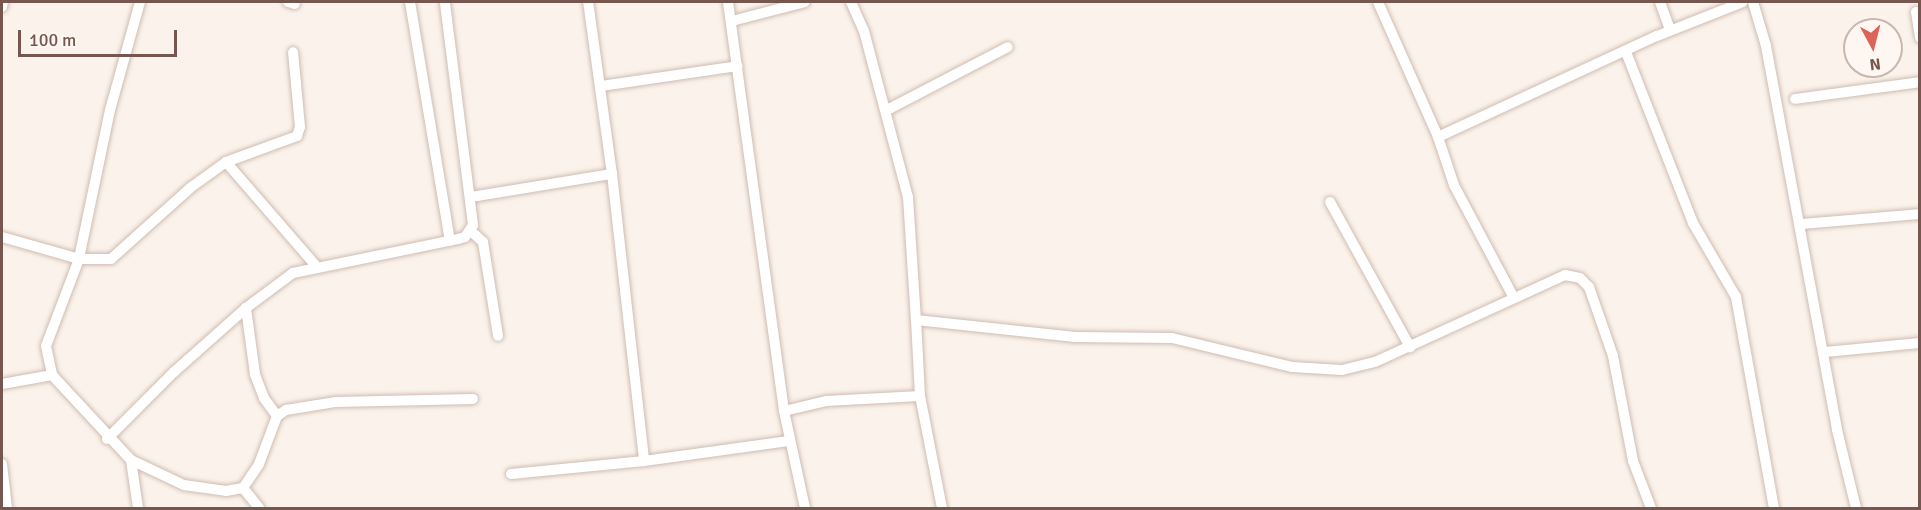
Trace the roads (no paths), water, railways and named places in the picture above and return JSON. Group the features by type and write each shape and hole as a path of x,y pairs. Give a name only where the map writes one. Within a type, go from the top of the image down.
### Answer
{"street":[{"path":"2,7 3,2"},
{"path":"140,2 110,110 80,259 46,346 52,375 107,439 131,460 184,485 226,491 243,488 259,464 277,416 310,403 473,399"},
{"path":"410,2 450,241"},
{"path":"445,2 474,216 471,231"},
{"path":"588,2 612,174 644,461"},
{"path":"728,2 784,411 805,508"},
{"path":"732,21 805,2"},
{"path":"851,2 864,31 887,110 908,197 920,396 942,508"},
{"path":"1378,2 1438,137 1454,185 1514,298"},
{"path":"1660,2 1670,30"},
{"path":"1438,137 1670,30 1743,2"},
{"path":"1753,2 1766,46 1825,352 1837,430 1856,508"},
{"path":"1916,12 1920,38"},
{"path":"887,110 1008,47"},
{"path":"2,237 80,259 111,259 190,188 226,162 297,136 300,127 293,52"},
{"path":"1626,52 1693,223 1736,297 1774,508"},
{"path":"600,86 738,66"},
{"path":"1794,99 1920,82"},
{"path":"226,162 316,266"},
{"path":"471,197 612,174"},
{"path":"1330,202 1410,346"},
{"path":"1801,224 1920,214"},
{"path":"107,439 174,372 280,280 316,266 450,241 471,231"},
{"path":"471,231 483,242 498,336"},
{"path":"916,320 1075,337 1126,335 1172,338 1321,370 1375,362 1565,275 1580,278 1589,287 1613,356 1633,461 1651,508"},
{"path":"246,308 255,374 264,398 277,416"},
{"path":"1825,352 1920,343"},
{"path":"2,384 52,375"},
{"path":"784,411 826,401 920,396"},
{"path":"511,474 644,461 789,441"},
{"path":"131,460 138,508"},
{"path":"2,464 7,508"},
{"path":"243,488 259,508"}]}
